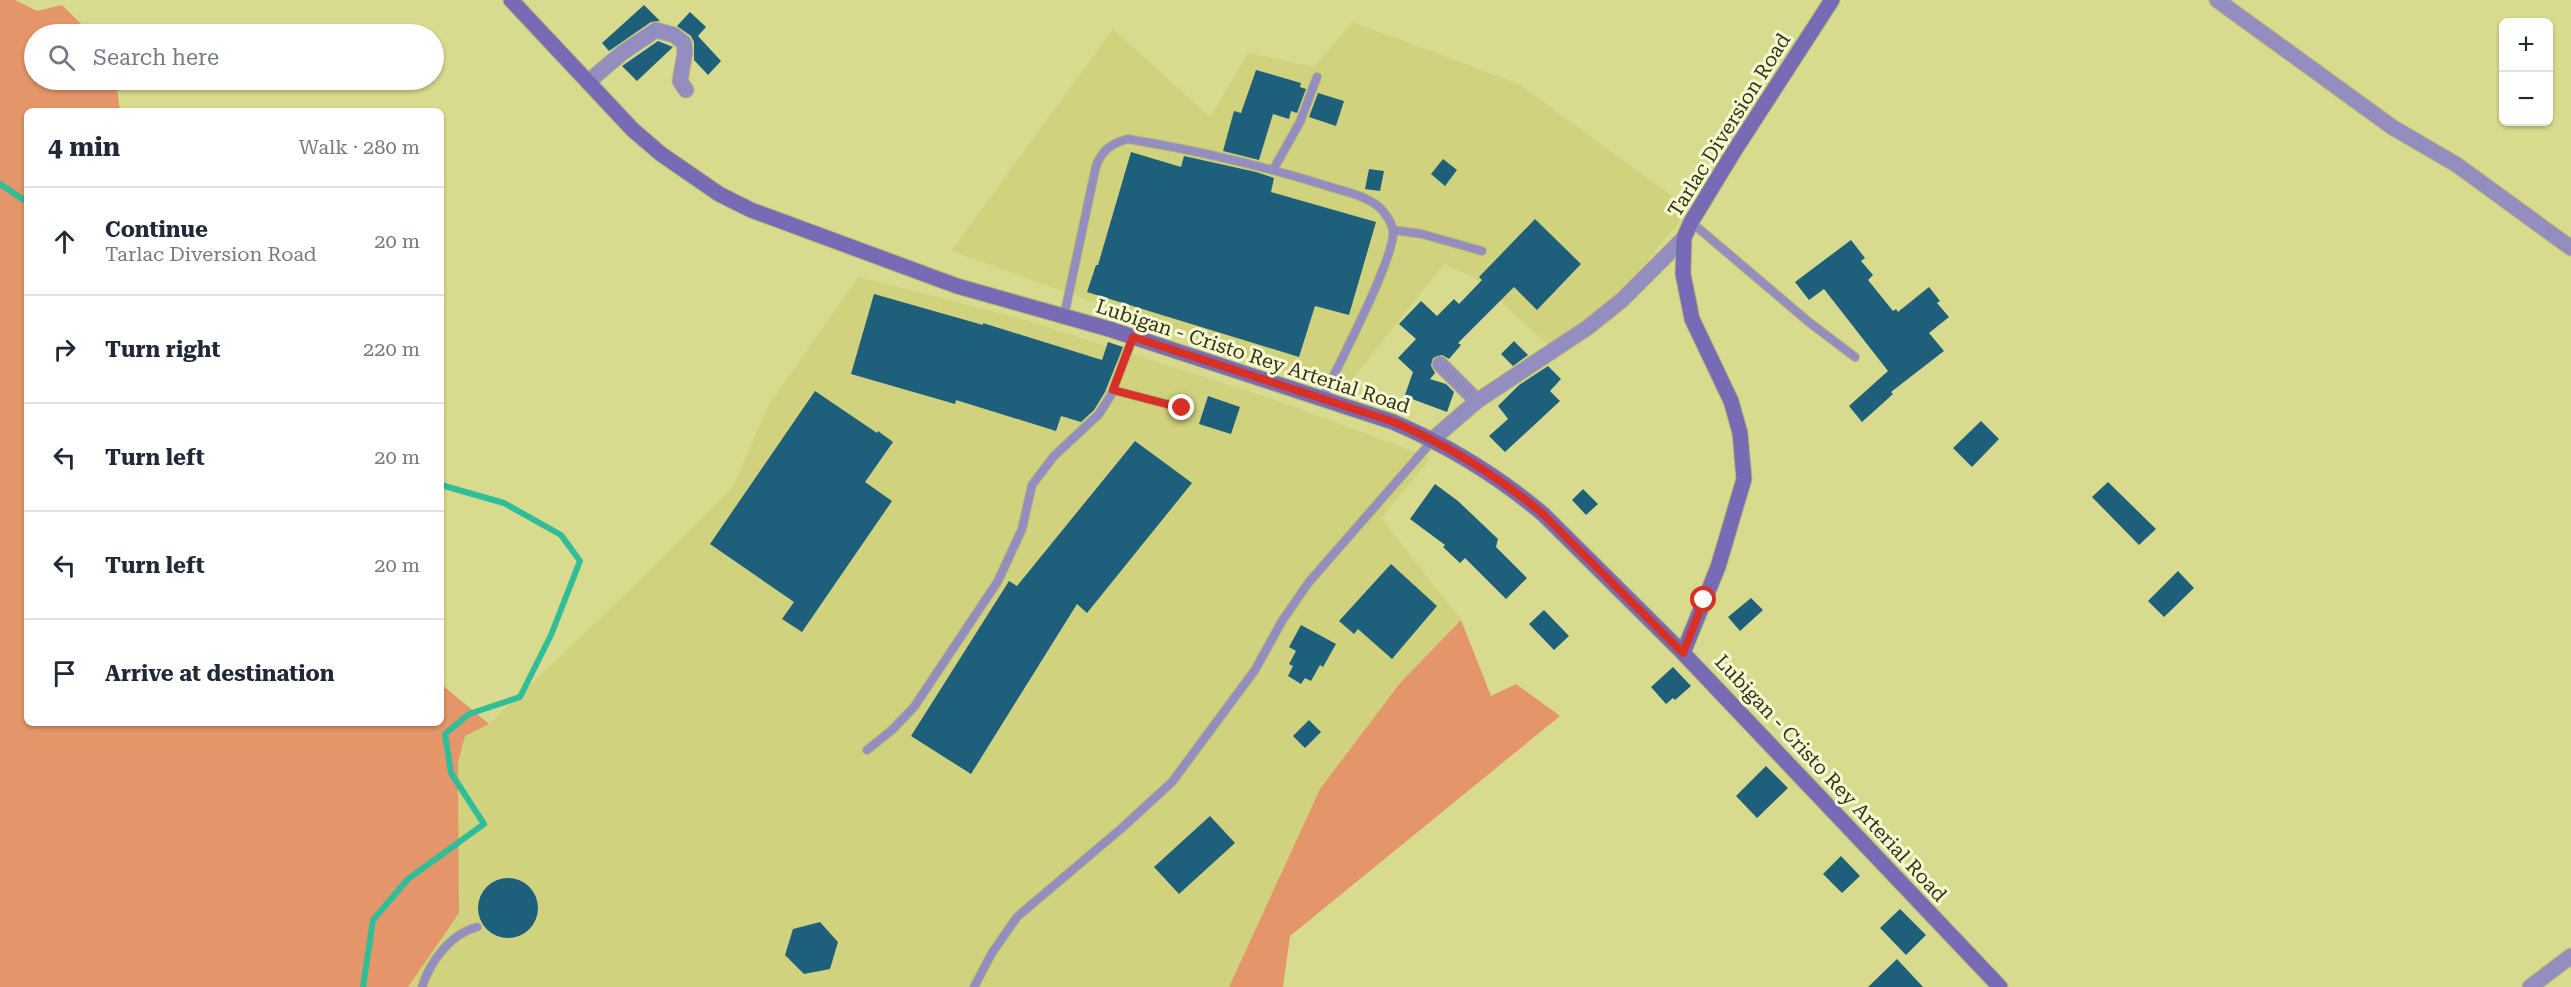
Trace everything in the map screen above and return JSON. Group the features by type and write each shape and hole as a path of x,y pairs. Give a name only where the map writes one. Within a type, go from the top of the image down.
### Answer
{"main road":[{"name":"Lubigan - Cristo Rey Arterial Road","path":"511,0 633,130 661,154 719,194 751,210 957,286 1133,337 1394,422 1433,439 1520,495 1543,514 1683,653 2000,987"},
{"name":"Tarlac Diversion Road","path":"1683,653 1718,567 1744,479 1740,433 1731,401 1692,319 1683,274 1684,238 1691,222 1738,144 1832,0"}],"street":[{"path":"2217,0 2391,127 2457,165 2571,248"},
{"path":"588,82 646,34 656,30 674,35 684,43 685,52 680,81 686,90"},
{"path":"1433,439 1477,401 1587,328 1613,307 1684,238"},
{"path":"1440,364 1477,401"},
{"path":"2530,987 2571,956"}],"lane":[{"path":"1273,170 1300,122 1317,77"},
{"path":"1064,316 1096,166 1100,157 1116,141 1128,139 1196,150 1355,195 1379,207 1393,230 1392,244 1322,399"},
{"path":"1691,222 1810,323 1855,357"},
{"path":"1393,230 1422,234 1482,251"},
{"path":"867,750 892,730 914,707 998,581 1022,529 1029,494 1039,472 1099,414 1113,390 1133,337"},
{"path":"1113,390 1182,408"},
{"path":"974,987 992,953 1017,917 1124,827 1172,782 1255,670 1282,621 1309,582 1433,439"},
{"path":"422,987 428,970 447,945 468,930 477,927"}],"shaded area":[{"path":"0,0 15,0 37,11 62,5 81,24 24,24 24,90 117,90 120,108 24,108 24,726 444,726 444,686 489,724 465,736 458,762 459,913 408,987 0,987"},
{"path":"1352,22 1519,84 1687,207 1677,225 1629,283 1582,324 1548,345 1474,277 1444,264 1343,391 951,251 1113,29 1210,117 1248,53 1314,67"},
{"path":"858,277 1015,317 1270,398 1431,458 1381,518 1461,620 1400,683 1320,789 1229,987 408,987 459,913 458,762 465,736 489,724 635,585 733,487 768,406"},
{"path":"1461,620 1491,696 1516,684 1560,716 1290,936 1283,987 1229,987 1320,789 1400,683"}],"building":[{"path":"644,5 660,21 651,22 609,51 602,43"},
{"path":"690,12 706,27 698,36 721,61 708,75 694,60 694,42 691,36 677,26"},
{"path":"658,41 673,47 637,81 622,66"},
{"path":"1256,70 1301,83 1300,87 1306,89 1297,113 1291,111 1289,119 1273,114 1259,160 1223,151 1234,111 1241,113"},
{"path":"1318,93 1344,101 1336,126 1309,117"},
{"path":"1131,152 1181,167 1184,156 1256,172 1274,178 1271,192 1376,222 1349,315 1315,306 1299,357 1087,292 1096,265 1098,265"},
{"path":"1443,159 1457,170 1445,186 1431,174"},
{"path":"1369,169 1384,171 1380,191 1365,189"},
{"path":"1535,219 1581,264 1537,310 1514,287 1458,343 1461,345 1449,359 1442,355 1433,358 1431,366 1435,373 1430,379 1446,384 1454,392 1447,412 1412,399 1399,412 1413,372 1398,358 1416,339 1399,324 1421,301 1437,316 1454,299 1459,304 1482,280 1479,277"},
{"path":"1851,240 1865,258 1861,261 1873,275 1868,280 1893,311 1896,309 1898,312 1929,287 1940,301 1937,303 1949,317 1929,333 1944,351 1891,392 1893,394 1862,422 1849,406 1888,371 1824,289 1809,300 1795,282"},
{"path":"874,294 983,325 983,323 1102,360 1108,342 1123,347 1105,392 1094,410 1081,422 1061,416 1056,431 956,400 955,404 851,374"},
{"path":"1514,341 1528,355 1513,366 1501,354"},
{"path":"1548,366 1561,379 1550,391 1560,401 1505,452 1489,436 1508,419 1498,406 1519,385"},
{"path":"815,391 893,442 865,482 892,501 802,632 782,619 794,602 710,544"},
{"path":"1208,396 1240,407 1231,434 1199,424"},
{"path":"1981,421 1999,439 1972,467 1953,448"},
{"path":"1135,441 1192,483 1087,613 1077,604 971,774 911,736 1009,581 1017,586"},
{"path":"2108,482 2156,529 2139,545 2092,497"},
{"path":"1435,484 1458,501 1498,539 1496,547 1527,578 1506,599 1465,558 1460,563 1443,547 1445,545 1410,519"},
{"path":"1583,489 1598,504 1586,515 1572,500"},
{"path":"1391,564 1437,606 1392,659 1358,629 1354,634 1339,621"},
{"path":"2178,571 2194,588 2164,617 2148,601"},
{"path":"1751,598 1763,610 1740,631 1728,617"},
{"path":"1544,610 1569,636 1554,650 1529,624"},
{"path":"1301,625 1336,644 1323,667 1320,665 1311,681 1305,678 1301,684 1288,676 1293,666 1289,664 1296,651 1289,647"},
{"path":"1673,667 1691,686 1675,700 1673,698 1666,704 1651,687"},
{"path":"1309,720 1321,732 1305,748 1293,736"},
{"path":"1766,766 1788,788 1757,818 1736,796"},
{"path":"1210,816 1235,843 1179,894 1154,867"},
{"path":"1841,856 1860,876 1842,893 1823,874"},
{"path":"502,878 514,878 525,883 533,891 538,908 536,920 525,933 514,938 502,938 491,933 483,925 478,914 478,902 483,891 491,883"},
{"path":"1900,909 1926,935 1906,955 1880,928"},
{"path":"820,922 838,942 830,969 804,974 785,955 793,929"},
{"path":"1897,959 1923,987 1868,987"}],"waterway":[{"path":"0,184 24,200"},
{"path":"363,987 373,920 408,879 484,824 451,773 445,734 469,714 520,697 551,635 580,561 561,535 504,503 444,486"}],"route":[{"path":"1182,408 1113,390 1133,337 1394,422 1433,439 1520,495 1543,514 1683,653 1704,600"}]}
